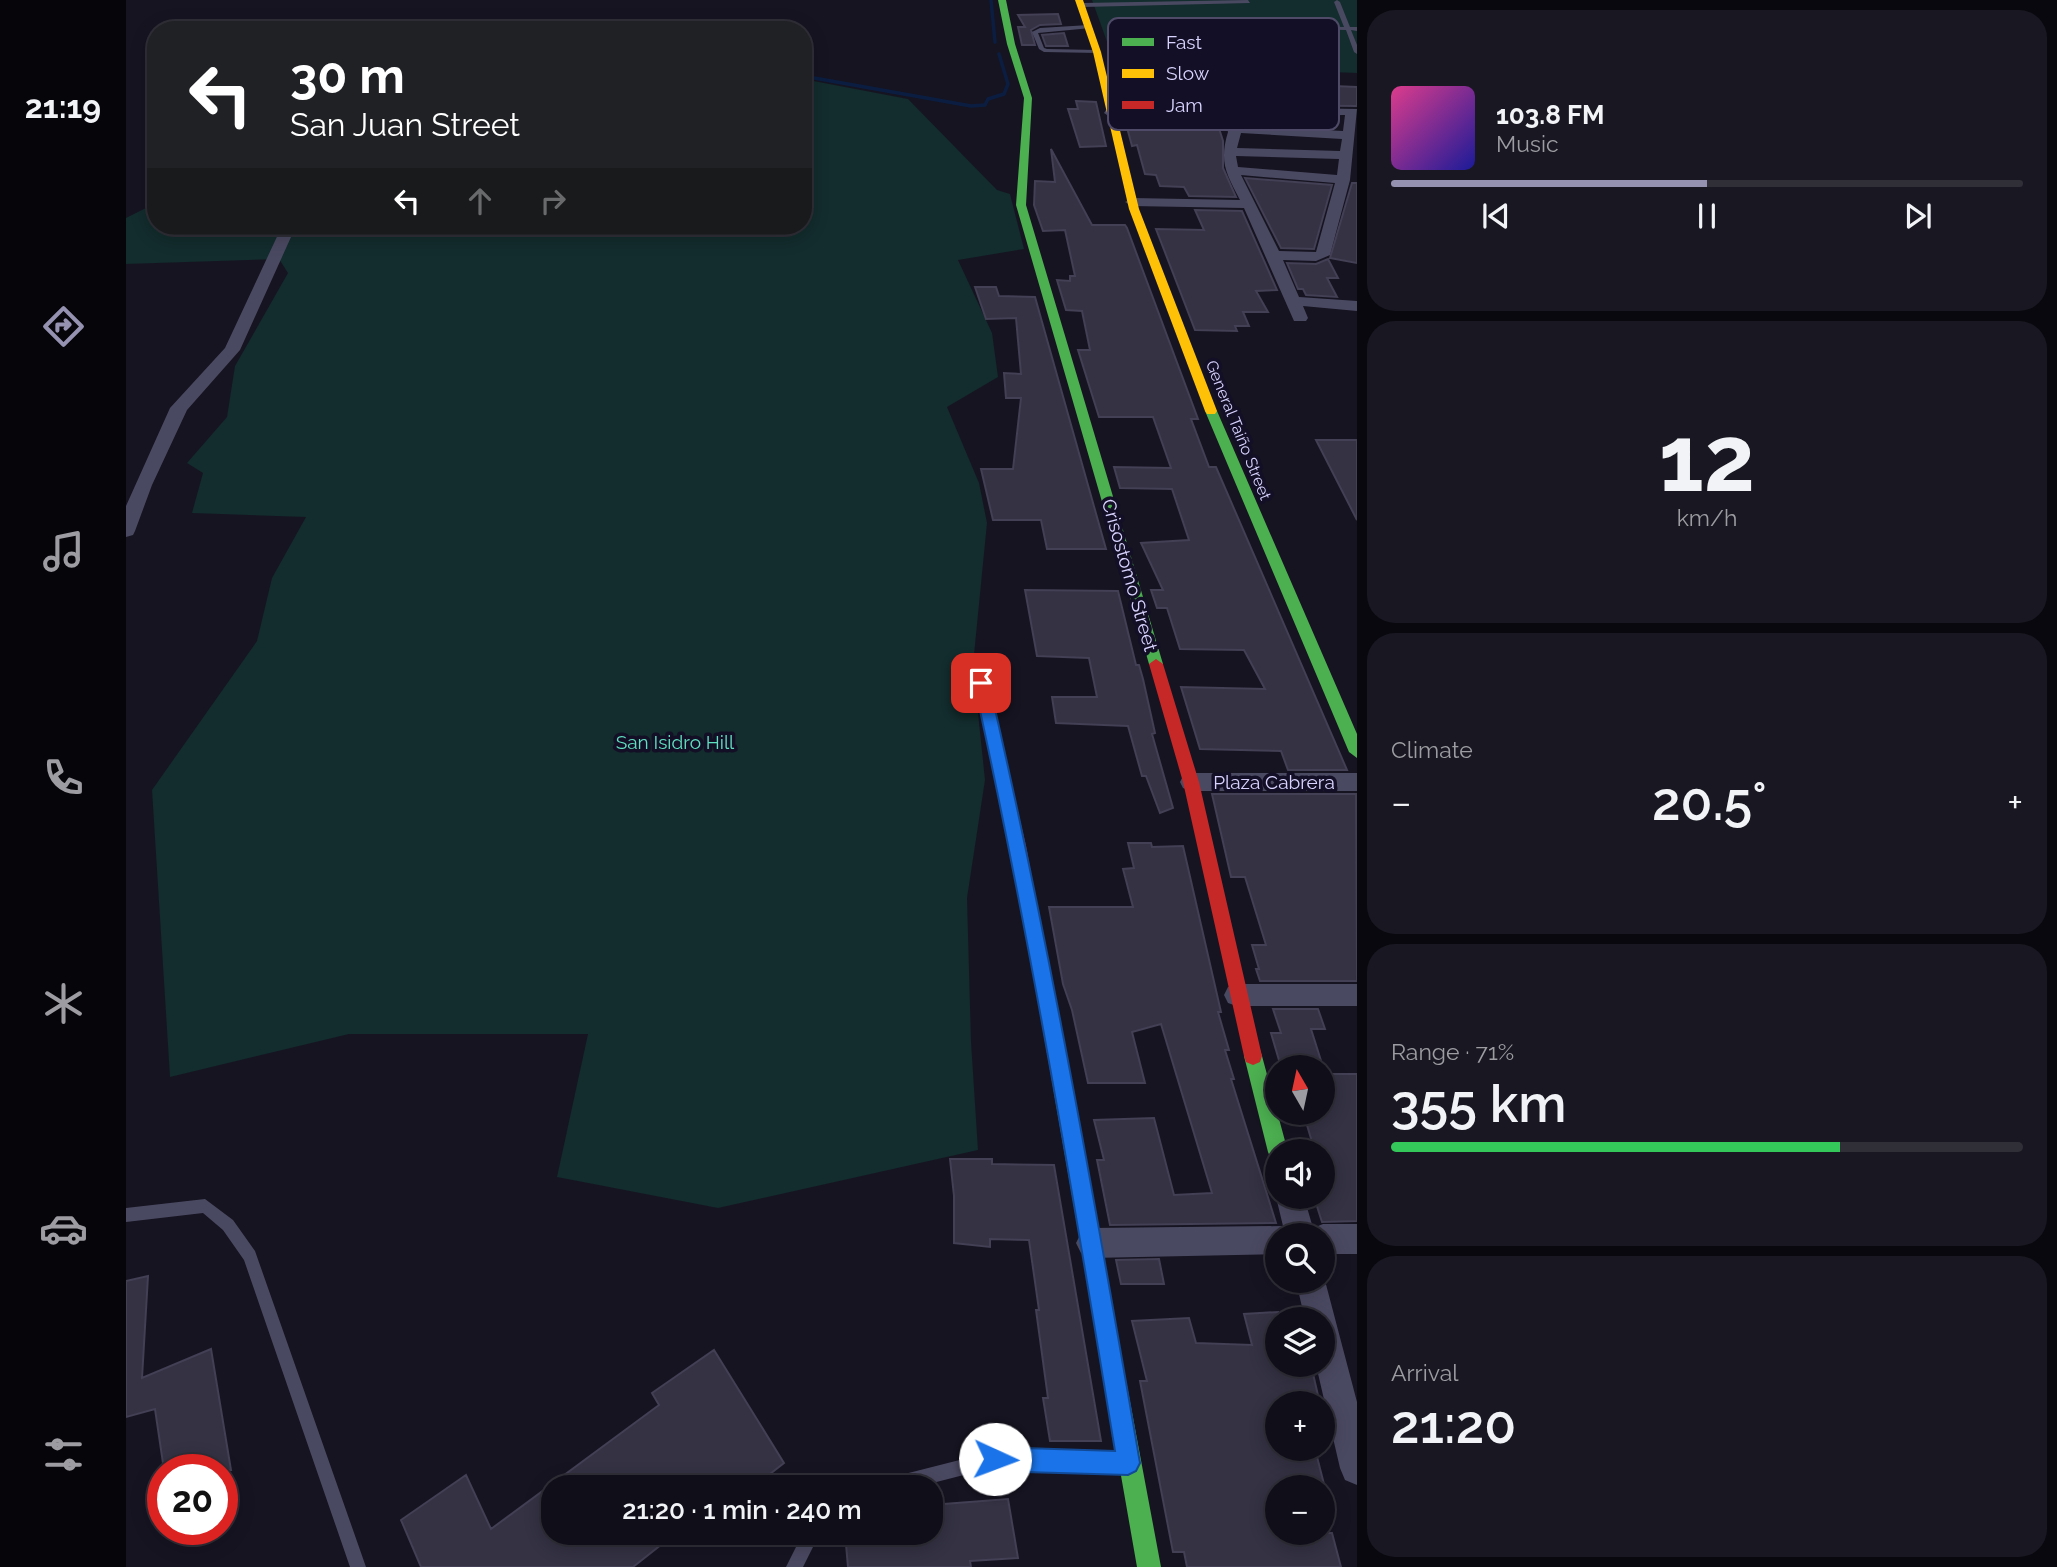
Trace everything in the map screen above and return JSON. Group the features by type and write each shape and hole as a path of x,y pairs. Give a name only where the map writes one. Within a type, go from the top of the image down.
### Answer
{"street":[{"name":"Crisostomo Street","path":"1002,0 1011,44 1028,98 1021,205 1191,782 1237,995 1275,1139"},
{"name":"General Taiño Street","path":"1081,2 1097,52 1108,104"},
{"path":"1274,255 1323,255 1343,180 1348,135 1354,111"},
{"name":"General Taiño Street","path":"1114,130 1132,202 1226,451 1357,752"},
{"path":"1233,130 1229,152 1232,170 1274,255 1300,318"},
{"path":"1252,130 1348,135"},
{"path":"1229,152 1346,155"},
{"path":"1232,170 1343,180"},
{"path":"1132,202 1248,204"},
{"path":"126,531 143,485 179,408 232,349 285,235"},
{"path":"1292,301 1357,306"},
{"path":"981,683 1018,846 1149,1567"},
{"name":"Plaza Cabrera","path":"1191,782 1357,782"},
{"path":"1237,995 1357,995"},
{"path":"1335,1239 1357,1238"},
{"path":"1091,1243 1265,1239"},
{"path":"1335,1377 1357,1468"}],"lane":[{"path":"1081,2 1248,2"},
{"path":"1337,2 1357,52"},
{"path":"1090,27 1035,32 1042,49 1046,51 1097,52"},
{"path":"1339,29 1357,29"},
{"path":"126,1215 205,1206 228,1226 250,1256 358,1567"},
{"path":"932,1475 995,1459 1128,1463"},
{"path":"794,1567 806,1545"}],"green space":[{"path":"1092,0 1357,0 1357,73 1339,72 1339,18 1108,18 1108,45"},
{"name":"San Isidro Hill","path":"812,81 908,99 997,190 1010,194 1024,249 958,260 992,333 998,377 947,407 979,483 987,523 973,665 985,780 967,898 971,1042 978,1150 718,1208 557,1177 588,1034 349,1034 170,1077 152,790 257,641 272,578 306,517 192,513 203,473 187,463 227,417 235,366 288,273 279,259 126,264 126,218 147,208 147,235 812,235"}],"building":[{"path":"1058,14 1061,24 1040,25 1031,30 1035,45 1022,45 1018,27 1025,27 1018,15"},
{"path":"1064,33 1068,46 1046,46 1042,35"},
{"path":"1339,86 1357,87 1357,106 1339,106"},
{"path":"1076,101 1096,102 1106,146 1080,147 1068,109 1078,109"},
{"path":"1128,130 1220,130 1223,141 1223,168 1236,197 1189,196 1184,187 1160,186 1156,175 1145,174 1137,145 1132,146"},
{"path":"1051,149 1092,225 1125,225 1127,228 1198,419 1191,419 1209,467 1216,467 1347,770 1288,770 1281,751 1200,749 1181,687 1265,689 1244,650 1180,649 1167,608 1157,608 1151,590 1163,590 1141,543 1189,540 1172,489 1120,488 1114,467 1171,468 1153,417 1099,417 1078,350 1090,350 1082,311 1066,310 1057,280 1070,281 1070,276 1075,276 1065,230 1043,231 1034,205 1035,181 1055,182"},
{"path":"1245,178 1332,185 1314,249 1281,248"},
{"path":"1352,183 1357,183 1357,263 1330,258"},
{"path":"1195,210 1242,211 1277,290 1256,291 1268,312 1243,312 1249,326 1235,326 1237,331 1195,330 1156,229 1204,230"},
{"path":"1328,259 1338,278 1327,278 1337,297 1306,295 1303,289 1298,289 1287,263 1316,264"},
{"path":"975,287 996,287 999,296 1035,297 1106,549 1047,549 1041,520 993,520 981,469 1013,469 1021,398 1006,398 1004,373 1021,374 1016,318 986,319"},
{"path":"1316,440 1357,440 1357,520"},
{"path":"1025,590 1118,591 1136,665 1139,665 1143,679 1155,733 1152,734 1173,808 1160,813 1146,776 1142,776 1128,726 1056,723 1052,697 1097,697 1089,658 1037,656"},
{"path":"1212,794 1356,794 1357,981 1260,981 1252,945 1266,945 1245,877 1231,877"},
{"path":"1128,843 1151,843 1152,847 1183,846 1221,1012 1218,1012 1229,1050 1225,1050 1234,1079 1231,1079 1265,1188 1265,1209 1272,1209 1276,1223 1110,1225 1097,1160 1104,1160 1094,1120 1154,1118 1174,1195 1212,1193 1161,1024 1132,1032 1145,1083 1088,1083 1072,1010 1063,984 1049,907 1133,907 1123,869 1134,868"},
{"path":"1273,1009 1318,1009 1325,1029 1311,1029 1319,1055 1277,1055 1271,1033 1281,1033"},
{"path":"1335,1074 1357,1074 1357,1221 1322,1222 1318,1209 1335,1209 1335,1139 1311,1139 1307,1125 1335,1125"},
{"path":"950,1159 992,1159 992,1164 1054,1165 1101,1441 1050,1441 1043,1398 1048,1398 1036,1310 1039,1310 1029,1240 990,1239 990,1247 954,1243 954,1196"},
{"path":"1159,1259 1164,1284 1121,1284 1116,1260"},
{"path":"148,1276 142,1378 211,1349 228,1454 162,1454 155,1409 126,1417 126,1281"},
{"path":"1265,1313 1265,1377 1314,1377 1317,1391 1265,1391 1265,1461 1318,1461 1322,1475 1265,1475 1265,1545 1335,1544 1341,1567 1187,1567 1184,1552 1173,1552 1140,1381 1147,1381 1132,1321 1189,1318 1196,1343 1252,1345 1244,1314"},
{"path":"714,1350 784,1463 769,1475 564,1475 659,1405 652,1393"},
{"path":"466,1475 491,1529 541,1492 541,1545 661,1545 633,1567 421,1567 401,1520"},
{"path":"1008,1499 1018,1558 970,1561 971,1567 848,1567 846,1545 943,1545 943,1504"}],"waterway":[{"path":"991,0 995,42"},
{"path":"812,78 971,106 985,105 988,99 1004,94 1008,84 999,54"}],"traffic: fast":[{"path":"1002,0 1011,44 1028,98 1021,205 1156,664"},
{"path":"1211,411 1357,752"},
{"path":"1253,1056 1275,1139"},
{"path":"1062,1087 1149,1567"}],"traffic: slow":[{"path":"1079,0 1097,52 1108,99"},
{"path":"1115,130 1134,209 1211,411"}],"traffic: jam":[{"path":"1156,664 1191,782 1253,1056"},
{"path":"981,683 1018,846 1062,1087"}],"route":[{"path":"981,683 1018,846 1091,1243 1128,1463 995,1459"}]}
